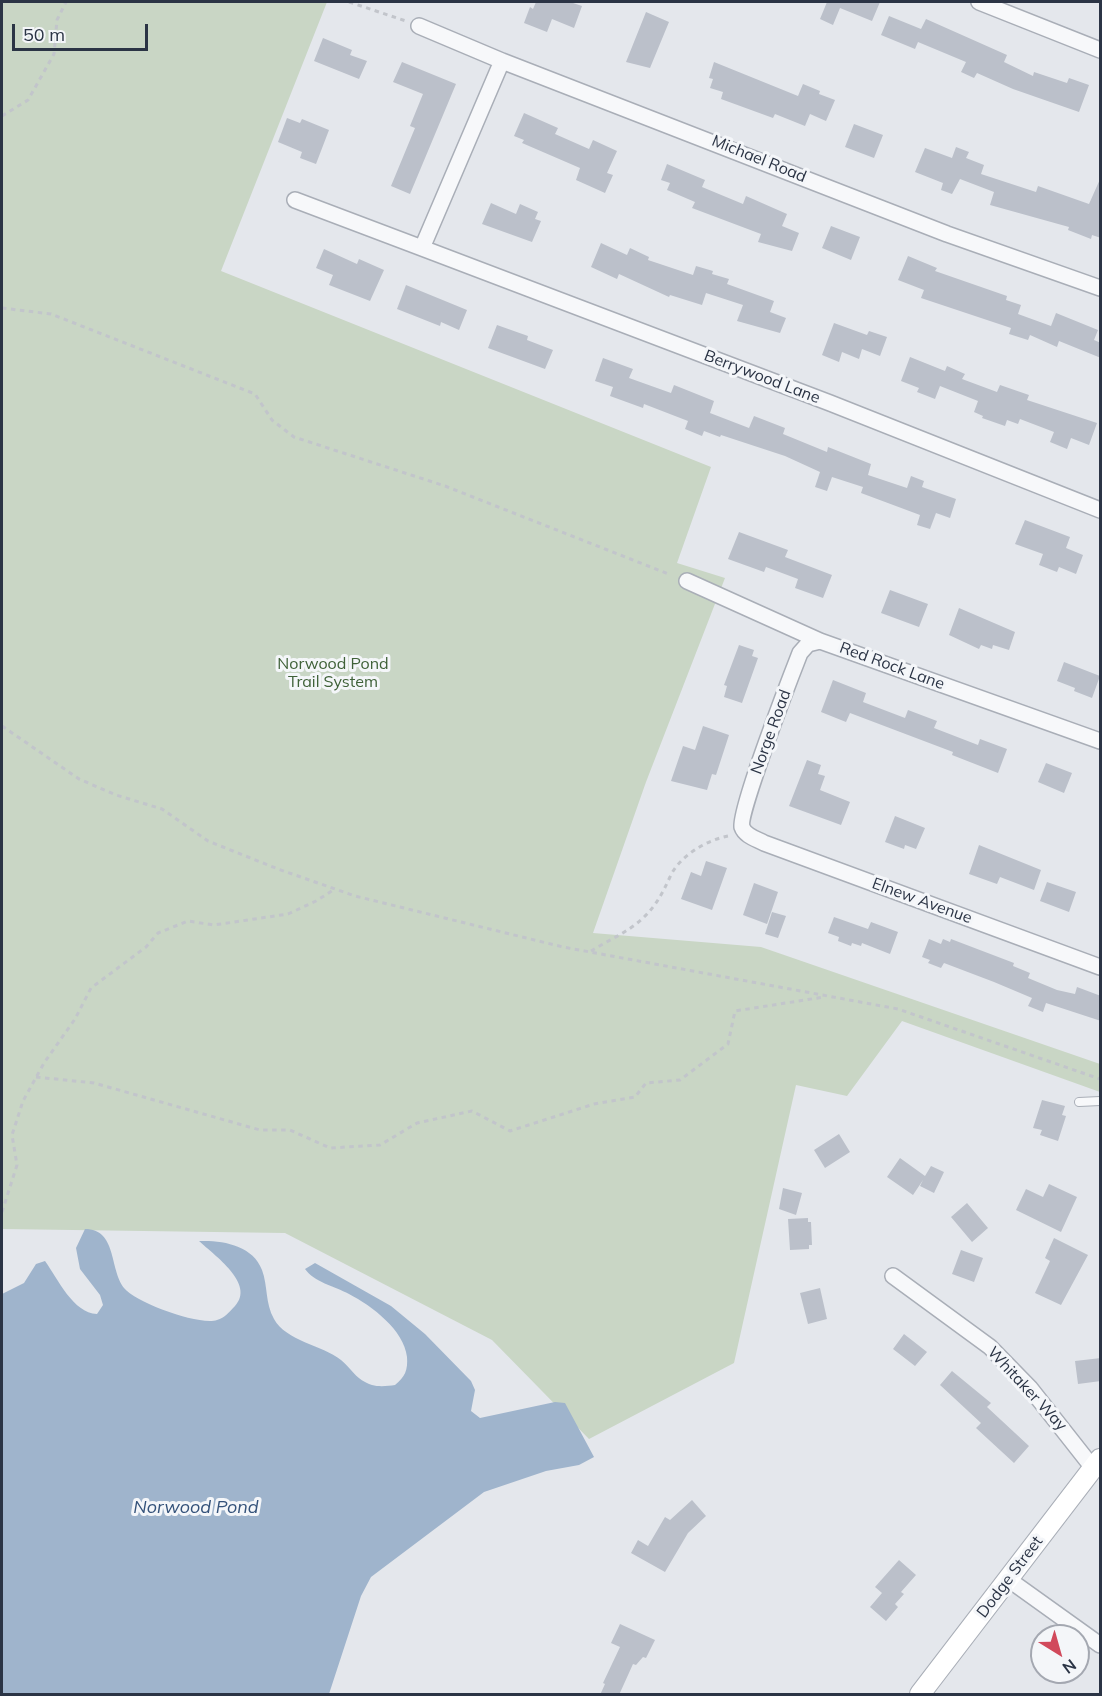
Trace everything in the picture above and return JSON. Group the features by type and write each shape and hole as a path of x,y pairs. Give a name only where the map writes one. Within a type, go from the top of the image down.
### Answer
{"main road":[{"name":"Dodge Street","path":"920,1695 1097,1463"}],"street":[{"path":"979,2 1101,50"},
{"name":"Michael Road","path":"419,26 947,234 1101,288"},
{"path":"422,248 501,60"},
{"name":"Berrywood Lane","path":"295,200 830,403 1101,510"},
{"name":"Red Rock Lane","path":"687,581 820,641 1101,741"},
{"name":"Norge Road","path":"745,833 742,826 748,796 800,652 808,645 820,641"},
{"name":"Elnew Avenue","path":"745,833 764,843 1101,967"},
{"name":"Whitaker Way","path":"893,1276 990,1347 1097,1463"},
{"path":"1008,1579 1101,1645"}],"lane":[{"path":"1079,1102 1101,1101"}],"path":[{"path":"2,116 28,100 54,54 57,20 66,2"},
{"path":"349,2 419,26"},
{"path":"2,308 51,315 255,394 272,420 294,437 445,486 687,581"},
{"path":"2,726 79,779 116,795 162,809 208,841 335,889 590,952 898,1009 1101,1079"},
{"path":"590,952 641,920 665,893 670,875 692,853 711,839 745,833"},
{"path":"2,1212 17,1165 12,1135 23,1101 91,988 147,947 158,933 188,921 214,925 288,914 316,902 335,889"},
{"path":"36,1077 94,1083 260,1130 290,1130 330,1148 380,1145 417,1123 472,1111 510,1131 594,1104 635,1096 646,1083 680,1080 728,1044 735,1011 829,996"}],"green space":[{"name":"Norwood Pond Trail System","path":"2,2 327,2 221,271 711,467 677,563 725,578 646,782 593,933 761,947 1100,1064 1100,1092 902,1021 847,1096 796,1085 734,1363 589,1439 492,1340 285,1233 2,1229"}],"water":[{"name":"Norwood Pond","path":"85,1229 102,1235 107,1242 119,1280 131,1294 169,1312 197,1320 217,1320 225,1316 240,1297 237,1279 223,1262 199,1241 227,1243 244,1250 258,1262 265,1282 269,1307 274,1319 287,1333 341,1360 367,1383 378,1386 395,1385 405,1373 407,1366 405,1347 400,1337 377,1312 349,1294 319,1281 305,1269 315,1263 391,1306 425,1334 471,1381 475,1390 471,1411 480,1418 555,1402 565,1403 594,1457 579,1465 546,1471 484,1492 371,1577 361,1596 329,1694 2,1694 2,1294 24,1283 36,1264 45,1261 73,1302 88,1312 97,1314 103,1305 100,1295 80,1269 76,1248"}],"building":[{"path":"536,2 570,2 582,6 574,28 552,19 547,32 524,23 530,7 533,9"},
{"path":"827,2 880,2 872,21 840,8 833,25 820,19"},
{"path":"646,12 669,22 650,68 626,62"},
{"path":"889,16 921,29 926,19 1007,55 1004,62 1033,76 1034,72 1067,83 1069,78 1089,85 1079,112 1013,89 977,73 974,78 961,72 966,62 918,42 915,49 881,35"},
{"path":"323,38 352,50 350,55 367,61 359,79 314,61"},
{"path":"402,62 456,84 410,194 391,186 415,128 410,126 423,94 393,82"},
{"path":"714,62 798,96 803,84 835,100 826,121 810,114 805,126 775,114 773,118 721,99 723,92 710,88 713,79 709,78"},
{"path":"524,113 558,128 555,134 589,149 593,140 617,151 607,173 613,175 605,193 576,180 580,168 522,143 524,140 514,136"},
{"path":"287,118 300,123 302,119 329,130 316,164 300,158 302,152 278,142"},
{"path":"854,124 883,135 874,158 845,147"},
{"path":"956,147 969,152 966,158 984,165 981,174 1036,192 1038,186 1089,204 1101,177 1101,238 1092,235 1091,239 1068,230 1069,227 990,205 994,192 960,179 952,194 941,190 943,183 915,172 925,148 952,158"},
{"path":"667,164 705,180 702,187 743,204 746,196 787,214 782,226 799,233 792,251 758,242 761,234 692,208 695,202 667,190 670,183 661,180"},
{"path":"491,203 516,214 520,204 538,212 535,219 541,221 532,242 482,224"},
{"path":"831,226 860,237 851,260 822,248"},
{"path":"601,243 627,255 630,248 649,257 648,260 693,275 696,266 713,271 712,274 729,279 727,284 774,301 770,312 786,318 780,333 737,321 743,305 706,293 702,305 670,295 669,297 619,274 617,279 591,267"},
{"path":"324,249 357,264 359,259 384,270 370,301 329,285 333,275 316,268"},
{"path":"908,256 937,268 935,271 1007,296 1006,300 1021,305 1018,314 1051,326 1056,313 1098,330 1094,340 1101,343 1101,358 1059,341 1057,347 1030,335 1028,340 1009,334 1011,328 921,298 924,290 898,280"},
{"path":"406,285 467,310 459,330 441,322 440,326 397,309"},
{"path":"834,323 867,335 869,331 887,337 880,356 862,349 859,359 842,352 839,362 822,355"},
{"path":"497,325 528,336 527,340 553,350 545,369 488,348"},
{"path":"910,357 945,371 947,366 965,374 962,379 997,392 1000,385 1029,395 1027,400 1097,423 1089,445 1071,438 1067,449 1050,442 1054,432 1020,419 1018,424 1007,420 1005,426 982,418 983,416 974,412 978,401 940,386 935,399 917,392 919,388 901,381"},
{"path":"603,358 633,369 629,378 671,393 674,385 714,401 710,413 749,428 754,416 785,428 783,434 827,452 828,447 871,464 868,475 907,488 911,476 924,481 922,487 956,499 950,518 936,513 930,529 917,525 920,515 861,493 863,487 832,477 827,491 815,487 820,472 785,456 721,435 720,437 704,431 702,436 685,429 688,421 644,404 643,408 610,396 613,387 595,381"},
{"path":"1025,520 1070,537 1066,548 1083,555 1076,574 1059,567 1057,572 1039,565 1043,554 1015,544"},
{"path":"739,532 788,550 785,557 832,575 823,598 795,588 798,579 766,567 764,572 728,559"},
{"path":"890,590 928,604 919,627 881,613"},
{"path":"959,608 1015,632 1009,650 993,645 992,649 981,645 979,649 949,635"},
{"path":"739,645 754,650 752,656 758,658 742,703 724,697 727,686 724,685"},
{"path":"1064,662 1100,676 1092,698 1057,681"},
{"path":"833,680 866,693 863,702 905,718 908,710 937,721 934,728 978,745 980,739 1007,749 998,773 952,755 953,752 850,713 846,722 821,712"},
{"path":"703,726 729,735 716,775 712,774 707,790 671,781 683,746 695,750"},
{"path":"807,760 821,765 818,774 825,776 820,790 850,802 841,825 789,806"},
{"path":"1046,763 1072,773 1064,793 1038,782"},
{"path":"895,816 925,828 916,849 905,845 904,849 885,842"},
{"path":"979,845 1041,870 1034,890 1000,877 997,884 969,874"},
{"path":"706,861 727,868 712,910 681,899 691,872 701,876"},
{"path":"1047,882 1076,892 1069,912 1040,901"},
{"path":"754,883 778,892 767,924 743,915"},
{"path":"772,912 786,916 778,938 765,934"},
{"path":"834,917 868,929 871,922 898,932 890,954 862,943 861,946 852,943 851,946 838,941 839,937 828,933"},
{"path":"929,939 941,944 943,939 950,942 951,939 1014,963 1013,966 1030,973 1028,978 1057,990 1075,994 1077,987 1101,996 1101,1021 1046,1003 1043,1012 1028,1006 1032,998 944,963 941,968 928,963 930,960 922,957"},
{"path":"1042,1100 1065,1106 1062,1115 1066,1116 1058,1141 1040,1135 1042,1130 1033,1128"},
{"path":"839,1134 850,1152 825,1168 814,1150"},
{"path":"900,1158 925,1176 931,1166 944,1172 934,1193 920,1186 923,1180 913,1195 887,1177"},
{"path":"1049,1184 1077,1197 1061,1232 1016,1210 1026,1189 1043,1197"},
{"path":"783,1188 802,1193 796,1215 779,1209"},
{"path":"967,1203 988,1228 972,1242 951,1217"},
{"path":"808,1218 808,1222 811,1222 812,1245 809,1245 809,1249 790,1250 788,1219"},
{"path":"1054,1238 1088,1255 1061,1305 1035,1293 1050,1261 1045,1258"},
{"path":"961,1250 983,1258 974,1282 952,1274"},
{"path":"820,1288 827,1319 808,1324 800,1293"},
{"path":"904,1334 927,1352 915,1366 893,1349"},
{"path":"1101,1358 1101,1381 1078,1384 1075,1361"},
{"path":"952,1371 991,1403 987,1407 1029,1446 1014,1463 976,1428 981,1423 940,1385"},
{"path":"692,1500 706,1516 688,1533 665,1572 631,1553 638,1540 648,1546 665,1517 670,1520"},
{"path":"899,1560 916,1575 901,1592 904,1594 895,1604 898,1607 886,1621 870,1607 882,1593 875,1587"},
{"path":"620,1624 655,1640 646,1658 643,1657 636,1665 633,1664 619,1695 600,1695 605,1684 603,1683 620,1647 611,1643"}]}
